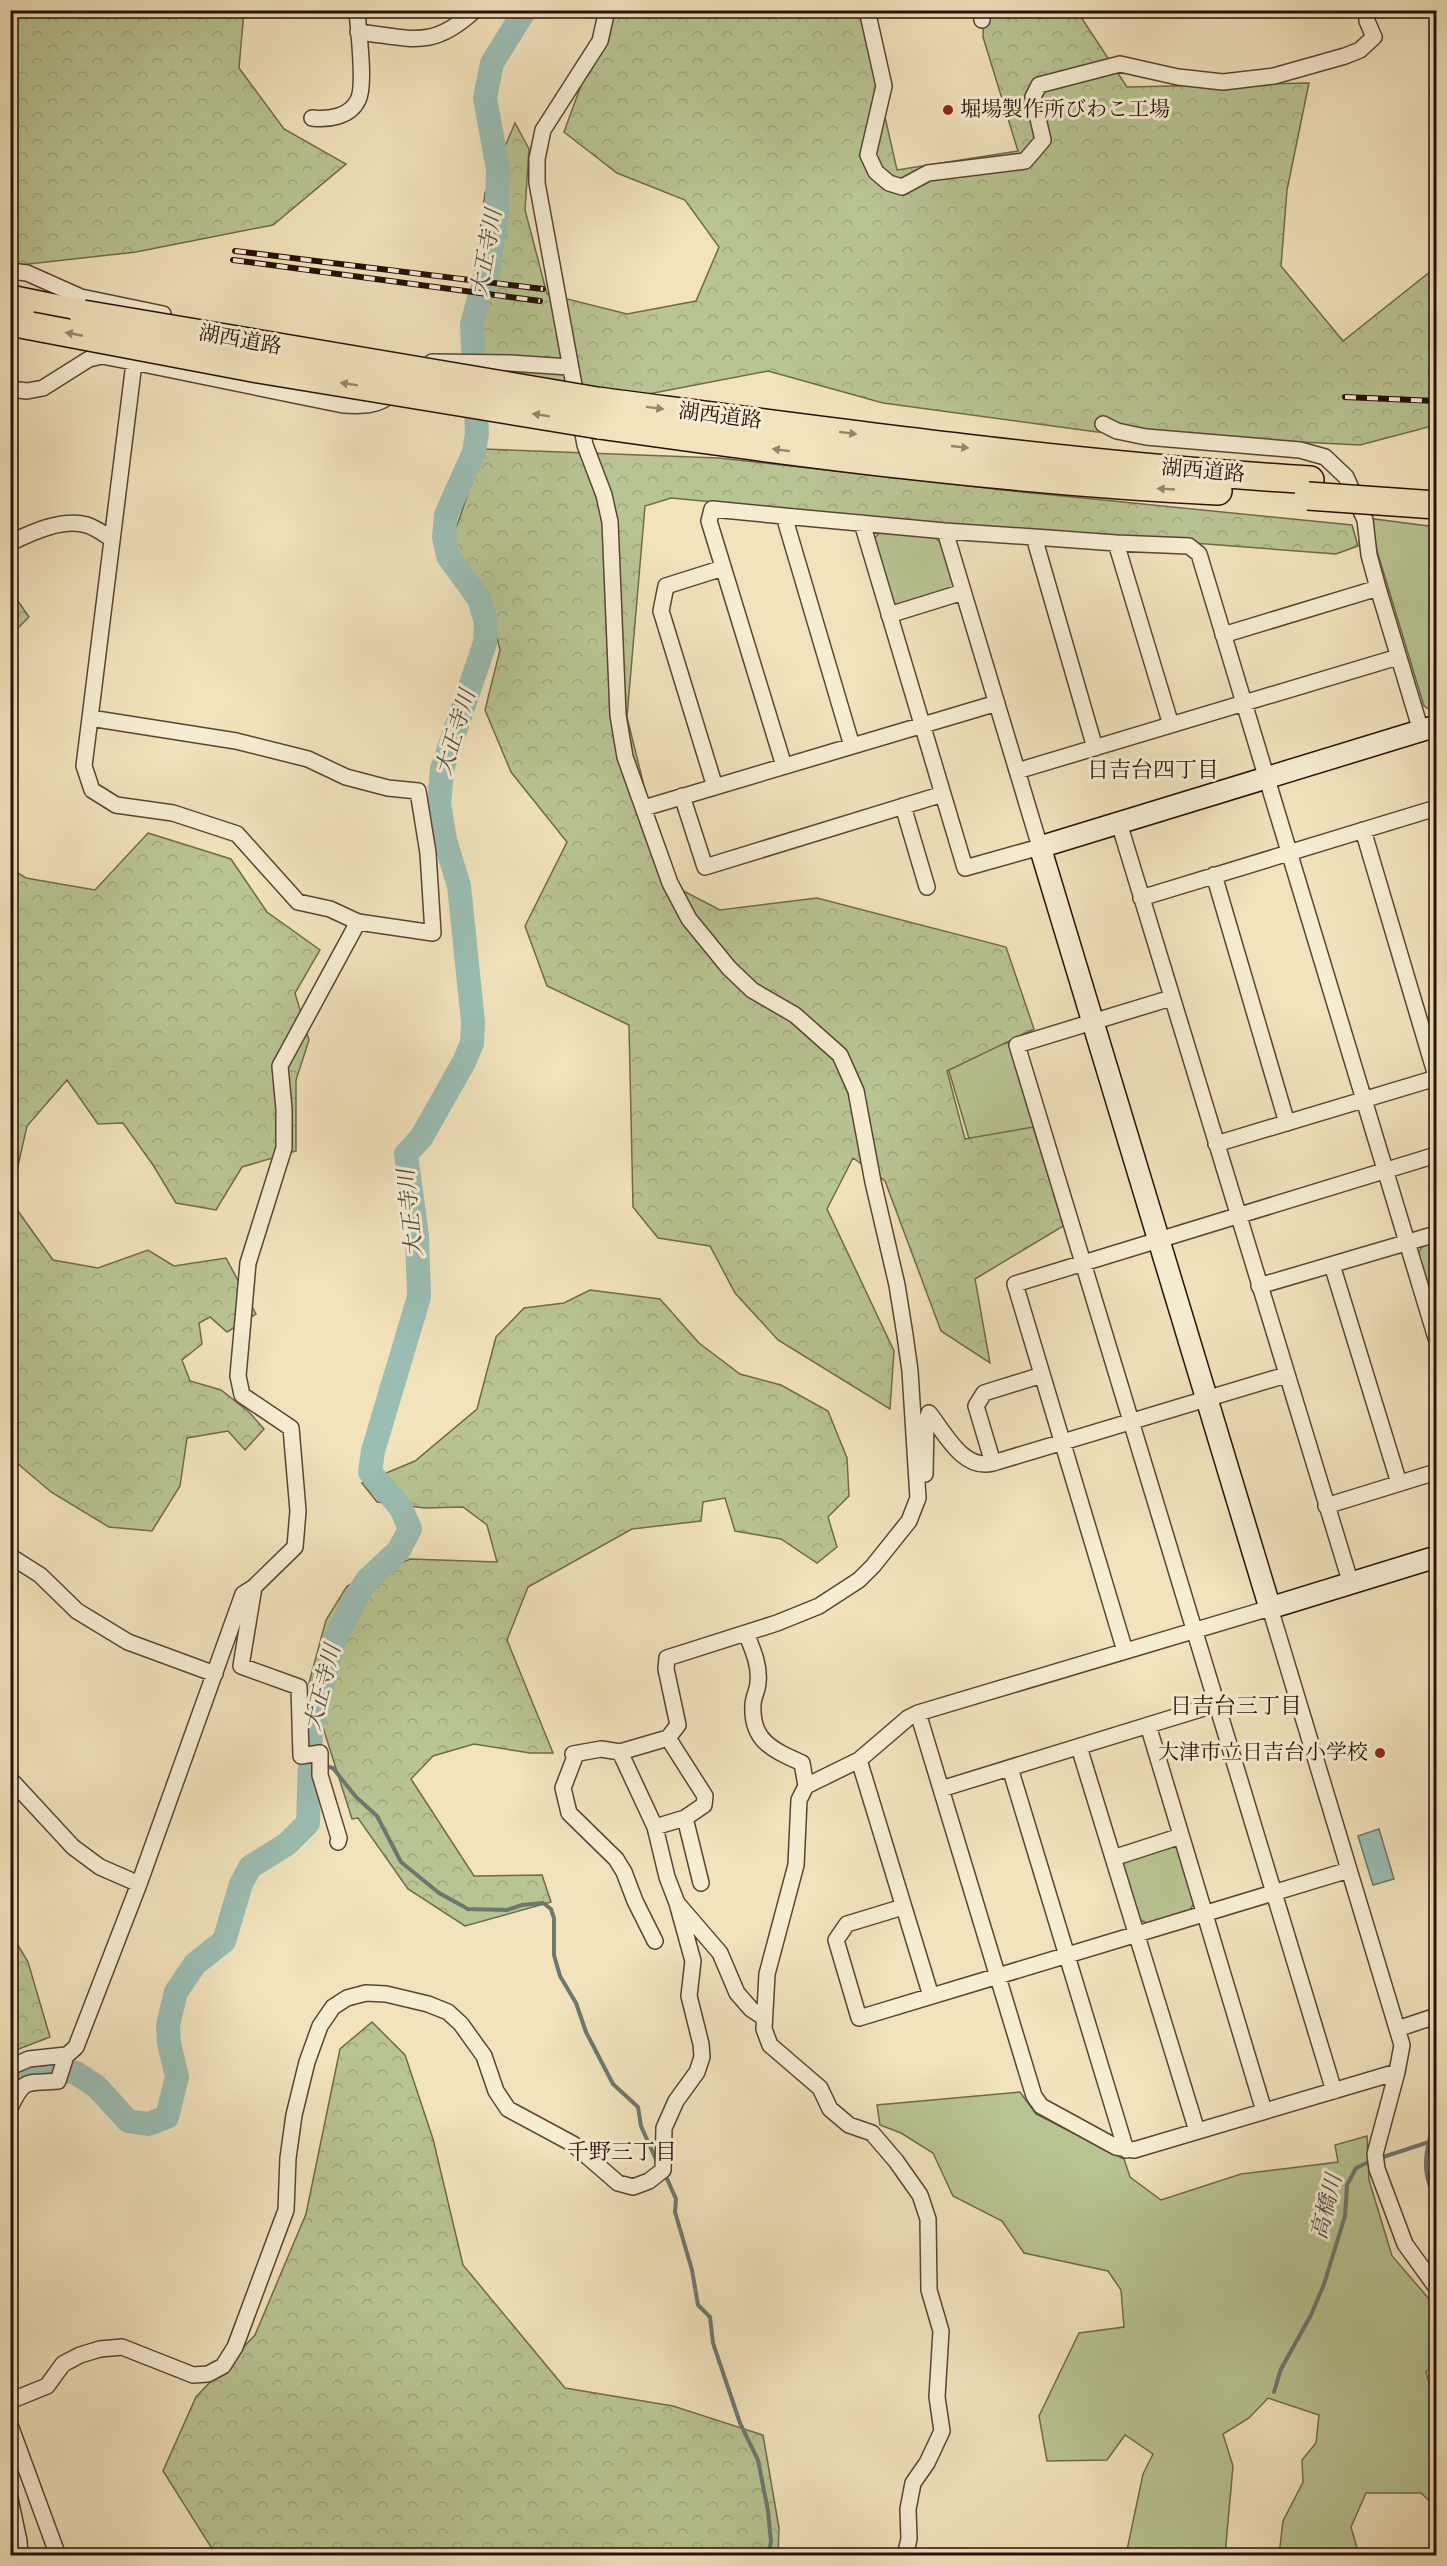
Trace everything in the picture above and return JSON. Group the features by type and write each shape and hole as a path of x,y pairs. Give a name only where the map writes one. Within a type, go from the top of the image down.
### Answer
{"highway":[{"name":"湖西道路","path":"10,299 341,359 782,450 1106,486 1437,488"},
{"name":"湖西道路","path":"21,324 258,369 598,413"},
{"name":"湖西道路","path":"1309,488 1437,505"}],"street":[{"path":"312,118 326,119 344,114 358,101 361,82 357,10"},
{"path":"358,32 430,39 458,26 475,10"},
{"path":"607,10 600,41 543,130 537,159 537,183 585,445 604,495 610,522 618,716 625,757 670,883 689,919 729,968 752,990 795,1016 840,1055 856,1091 904,1325 910,1371 918,1498"},
{"path":"867,10 884,86 868,155 876,172 890,183 902,187 928,173 1025,161 1043,140 1033,97 1039,85 1120,64 1178,77 1223,82 1274,76 1360,50 1374,37 1366,21 1367,10"},
{"path":"10,271 27,273 81,297 421,362 510,363 570,367"},
{"path":"90,718 236,741 308,759 346,777 388,788 418,791 428,853 433,933 358,922 330,909 298,902 237,834 173,813 116,805 92,790 84,766 112,539 145,311"},
{"path":"10,389 27,391 44,388 89,359 102,356 343,405 365,406 385,401 421,362"},
{"path":"862,524 965,867 1040,847 1429,728 1398,657 1369,555 1365,520 1346,477 1325,456 1300,450 1146,437 1117,431 1103,424"},
{"path":"784,766 709,521 712,509 945,531 1189,546 1199,554 1437,1338"},
{"path":"784,516 852,746"},
{"path":"10,543 47,528 68,524 86,525 112,539"},
{"path":"945,531 1402,2045 1376,2161 1405,2244 1437,2287"},
{"path":"1034,537 1095,748"},
{"path":"1116,543 1171,725"},
{"path":"715,786 661,611 666,586 723,568"},
{"path":"1223,635 1378,588"},
{"path":"890,615 963,592"},
{"path":"1017,771 1398,657"},
{"path":"644,808 996,703"},
{"path":"682,796 705,867 943,794"},
{"path":"903,806 927,887"},
{"path":"1141,898 1437,808"},
{"path":"1119,823 1351,1584"},
{"path":"1216,1144 1437,1077 1363,830"},
{"path":"1214,875 1287,1123"},
{"path":"10,2067 29,2059 66,2055 76,2047 139,1884 243,1594 254,1587 295,1547 298,1511 291,1428 242,1395 238,1376 248,1263 284,1148 284,1109 280,1066 358,922"},
{"path":"1172,998 1017,1045 1334,2091"},
{"path":"1125,1651 1015,1284 1437,1155"},
{"path":"1259,1286 1437,1234"},
{"path":"1332,1264 1400,1483"},
{"path":"993,1463 976,1406 984,1394 1042,1375"},
{"path":"655,1941 616,1859 569,1813 563,1788 574,1754 601,1749 620,1752 668,1738 678,1725 666,1669 667,1658 746,1633 819,1606 859,1580 909,1521 918,1498 927,1489 925,1478 926,1422 929,1413 966,1460 981,1466 1286,1375"},
{"path":"1326,1506 1437,1472"},
{"path":"10,1556 40,1575 77,1611 128,1642 215,1674"},
{"path":"806,1786 859,1760 908,1718 918,1713 1437,1557"},
{"path":"254,1587 241,1666 299,1687 301,1756 320,1763 339,1838 338,1842"},
{"path":"746,1633 756,1657 758,1682 753,1703 754,1723 760,1737 774,1750 802,1763 806,1786 799,1800 796,1865 771,1953 763,2017 764,2029 770,2045 820,2088 830,2109 849,2125 872,2133 896,2161 920,2195 928,2219 929,2289 941,2331 937,2397 942,2431 927,2463 913,2483 908,2508 909,2540 905,2556"},
{"path":"941,1789 1217,1704"},
{"path":"918,1713 1034,2096 1041,2106 1126,2150 1397,2072"},
{"path":"1148,1725 1264,2111"},
{"path":"655,1827 685,1818 704,1805 705,1796 668,1738"},
{"path":"1079,1747 1197,2131"},
{"path":"10,2401 47,2386 63,2364 80,2355 100,2349 122,2348 193,2375 208,2374 223,2366 235,2347 286,2210 288,2158 294,2115 307,2062 320,2026 333,2007 347,1998 366,1993 386,1994 428,2004 448,2012 461,2024 484,2056 496,2091 508,2109 573,2144 618,2183 633,2187 649,2181 663,2170 664,2128 676,2101 697,2072 702,2057 701,2044 688,1996 693,1961 677,1903 667,1877 655,1827 620,1752"},
{"path":"859,1760 930,1996"},
{"path":"1010,1768 1126,2150"},
{"path":"10,1779 73,1847 100,1867 139,1884"},
{"path":"685,1818 701,1883"},
{"path":"1113,1858 1181,1836"},
{"path":"903,1907 847,1924 836,1940 859,2018 1349,1870"},
{"path":"677,1903 720,1953 737,1993 751,2009 763,2017"},
{"path":"1397,2029 1437,2016"},
{"path":"10,2108 19,2089 28,2082 58,2081 66,2055"},
{"path":"10,2425 57,2553"},
{"path":"10,2499 20,2541 20,2556"}],"green space":[{"path":"10,11 244,11 239,68 284,129 346,164 273,225 136,252 11,266"},
{"path":"608,11 861,11 897,170 1018,151 983,37 984,11 1077,11 1127,87 1309,83 1287,190 1281,266 1343,341 1436,267 1436,425 1360,445 1097,432 883,403 768,371 638,396 462,369 485,193 515,123 529,149 525,210 547,294 627,314 696,301 719,247 685,200 617,173 564,132"},
{"path":"483,449 719,458 1023,492 1352,525 1358,546 1336,554 957,525 671,498 645,506 627,717 668,883 720,910 817,898 1006,947 1034,1029 947,1071 965,1139 1033,1127 1065,1225 975,1279 990,1363 941,1331 885,1181 853,1158 827,1209 894,1351 890,1409 778,1340 735,1293 710,1246 658,1238 633,1207 629,1025 547,986 525,926 567,842 511,772 485,710 500,650 484,588 451,543"},
{"path":"1367,518 1436,527 1436,714 1424,706"},
{"path":"882,530 932,535 941,543 955,588 894,608 872,541"},
{"path":"11,591 29,617 10,635"},
{"path":"148,833 231,859 267,912 320,950 295,993 309,1040 296,1080 296,1151 242,1167 216,1210 176,1203 153,1165 123,1123 98,1124 67,1080 27,1126 11,1196 11,869 26,878 95,890"},
{"path":"1010,1042 1037,1133 973,1152 946,1061"},
{"path":"10,1200 53,1260 98,1268 148,1250 174,1266 226,1258 256,1314 227,1332 210,1317 199,1323 202,1344 182,1360 190,1381 221,1390 249,1412 264,1429 245,1450 228,1431 187,1438 180,1486 152,1531 109,1527 51,1492 11,1458"},
{"path":"1436,1240 1436,1314 1417,1256 1423,1245"},
{"path":"590,1290 660,1299 699,1343 740,1374 781,1385 828,1411 847,1458 849,1496 828,1517 837,1547 817,1563 781,1539 735,1531 725,1498 703,1502 701,1521 632,1529 528,1587 507,1640 553,1753 530,1753 474,1744 433,1756 411,1779 474,1876 542,1875 551,1902 465,1926 408,1889 358,1818 352,1819 309,1683 326,1620 347,1586 410,1559 497,1562 487,1525 463,1507 425,1508 377,1502 362,1483 415,1461 477,1409 496,1337 524,1308 564,1303"},
{"path":"1177,1842 1195,1901 1189,1912 1149,1924 1138,1919 1119,1859"},
{"path":"10,1932 28,1962 50,2037 11,2052"},
{"path":"372,2022 405,2055 433,2139 463,2265 565,2388 673,2406 763,2435 779,2528 778,2555 216,2555 163,2471 196,2397 255,2335 306,2214 340,2049"},
{"path":"1020,2092 1036,2114 1124,2159 1130,2177 1161,2200 1241,2174 1338,2162 1335,2145 1367,2136 1369,2180 1392,2256 1436,2307 1436,2363 1426,2372 1436,2409 1436,2507 1421,2493 1366,2493 1351,2527 1359,2555 1279,2555 1283,2521 1303,2482 1302,2460 1316,2443 1319,2415 1268,2398 1249,2418 1223,2434 1233,2466 1225,2555 1126,2555 1143,2474 1153,2454 1125,2435 1107,2460 1047,2461 1039,2416 1079,2333 1124,2327 1121,2290 1108,2271 1024,2253 1002,2221 953,2196 933,2153 901,2133 880,2125 877,2105"}],"water":[{"path":"1379,1829 1394,1879 1373,1885 1358,1836"}],"waterway":[{"name":"大正寺川","path":"10,2081 12,2078 50,2068 76,2073 97,2087 128,2121 148,2124 167,2117 177,2077 169,2043 168,2025 176,1992 195,1964 224,1941 241,1884 250,1867 287,1844 308,1823 311,1730 333,1644 367,1580 399,1550 410,1529 401,1508 370,1472 373,1451 419,1297 417,1236 406,1154 421,1138 464,1062 472,1043 473,1022 459,886 445,840 439,804 442,769 485,643 486,622 479,599 448,556 444,537 446,515 474,452 477,433 472,325 488,274 497,211 498,169 485,98 492,63 525,10"},
{"path":"325,1766 333,1768 356,1797 377,1816 401,1862 439,1893 468,1909 507,1910 522,1905 543,1903 551,1909 554,1918 554,1955 560,1976 576,2003 586,2032 613,2084 638,2107 641,2126 658,2164"},
{"name":"高橋川","path":"1380,2158 1429,2142 1436,2106"},
{"path":"1429,2142 1426,2172 1436,2200"},
{"name":"高橋川","path":"1274,2392 1281,2369 1311,2315 1324,2284 1345,2216 1347,2185 1356,2168 1373,2160"},
{"path":"664,2172 676,2199 675,2212 692,2270 698,2305 710,2317 713,2343 740,2423 758,2460 768,2511 771,2542 768,2556"}],"railway":[{"path":"235,251 543,289"},
{"path":"233,260 540,301"},
{"path":"1345,397 1436,401"}],"place":[{"name":"堀場製作所びわこ工場","path":"948,110"},
{"name":"大津市立日吉台小学校","path":"1380,1753"}],"district":[{"name":"日吉台四丁目","path":"1153,771"},
{"name":"日吉台三丁目","path":"1236,1707"},
{"name":"千野三丁目","path":"622,2153"}]}
